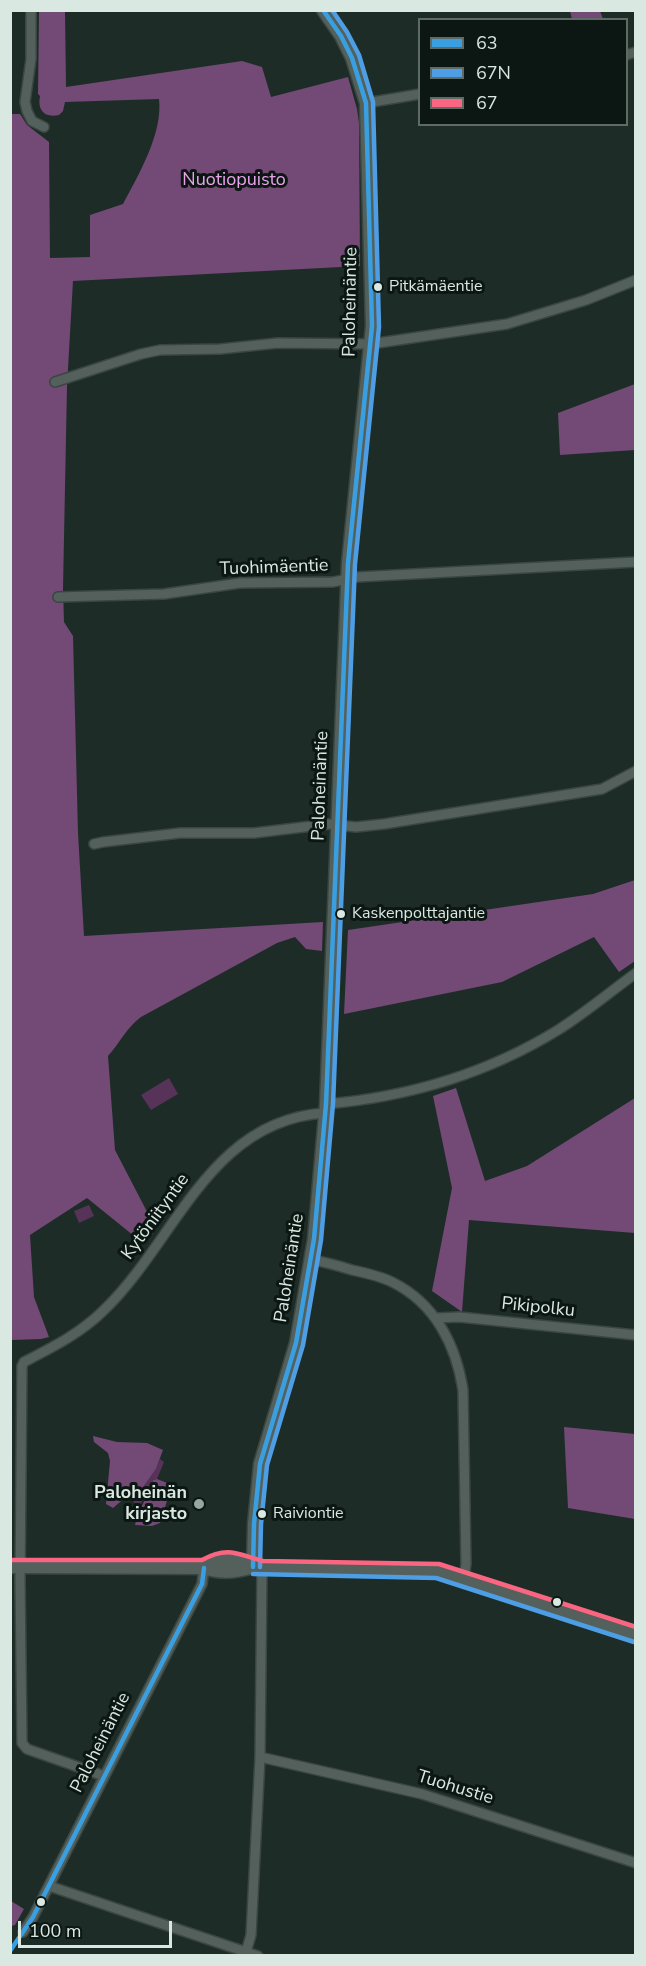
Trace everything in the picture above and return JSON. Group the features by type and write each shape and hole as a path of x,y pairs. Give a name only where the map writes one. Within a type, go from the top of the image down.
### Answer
{"street":[{"path":"30,10 31,59 25,102 32,121 44,127"},
{"name":"Paloheinäntie","path":"258,1567 254,1524 260,1464 296,1343 312,1260 326,1108 348,563 371,344 370,194 366,103 352,58 341,36 323,10"},
{"path":"366,103 418,94"},
{"path":"55,382 160,350 220,349 278,343 371,344 507,324 586,300 636,280"},
{"name":"Tuohimäentie","path":"58,597 139,596 240,583 333,582 460,571 636,562"},
{"path":"94,844 180,833 254,833 321,825 357,827 384,824 580,794 602,789 636,771"},
{"name":"Kytöniityntie","path":"15,1567 21,1371 24,1362 65,1340 106,1309 130,1280 191,1195 228,1155 259,1134 288,1119 326,1108 431,1086 478,1069 538,1042 636,973"},
{"path":"312,1260 390,1281 409,1293 437,1318 449,1339 463,1390 466,1564 464,1578"},
{"name":"Pikipolku","path":"437,1318 459,1317 636,1335"},
{"path":"104,1776 27,1749 22,1743 15,1567 204,1568 220,1572 258,1567 427,1570 464,1578 602,1626 636,1635"},
{"path":"246,1952 251,1935 260,1757 258,1567"},
{"name":"Paloheinäntie","path":"23,1932 49,1886 202,1584 204,1568"},
{"name":"Tuohustie","path":"260,1757 422,1794 636,1863"},
{"path":"49,1886 258,1956"}],"shaded area":[{"path":"169,1078 178,1094 151,1110 141,1095"},
{"path":"89,1205 94,1216 79,1223 74,1211"},
{"path":"160,1459 164,1462 157,1479 153,1480 139,1509 131,1499 136,1497 156,1469"}],"green space":[{"name":"Nuotiopuisto","path":"39,11 65,11 66,87 242,61 262,67 271,97 348,77 359,123 360,266 73,281 67,386 63,589 64,622 73,636 78,833 84,936 323,922 322,951 306,949 295,937 277,943 141,1017 127,1031 108,1056 115,1150 156,1229 144,1244 87,1198 30,1235 34,1297 49,1337 12,1340 10,114 20,114 27,125 49,142 50,258 90,257 90,215 123,204 154,139 159,112 159,99 65,102 63,111 59,115 43,112 38,94"},
{"path":"570,11 600,11 603,18 572,18"},
{"path":"635,384 635,450 560,455 558,413"},
{"path":"635,880 635,961 619,972 594,937 502,982 344,1014 348,930 593,894"},
{"path":"456,1088 485,1181 527,1166 635,1098 635,1233 469,1220 462,1312 432,1291 452,1188 433,1096"},
{"path":"564,1427 635,1434 635,1519 568,1508"},
{"path":"93,1436 117,1442 147,1443 163,1450 156,1469 136,1497 131,1499 126,1497 113,1508 106,1504 110,1461 108,1453 94,1442"},
{"path":"157,1479 173,1487 168,1495 160,1523 152,1526 135,1525 153,1480"},
{"path":"11,1901 24,1909 15,1925 11,1926"}],"transit line":[{"name":"63","path":"253,1567 254,1524 260,1464 296,1343 314,1239 326,1104 348,563 372,326 366,103 352,58 341,36 323,10"},
{"name":"67N","path":"260,1567 261,1524 267,1465 303,1345 321,1240 333,1104 355,564 379,327 373,102 359,55 332,10"},
{"name":"67","path":"10,1560 202,1560 226,1552 263,1561 439,1564 636,1627"},
{"name":"63","path":"10,1951 33,1917 202,1584 204,1568"},
{"name":"67N","path":"253,1574 436,1578 634,1642"}],"place":[{"name":"Pitkämäentie","path":"378,287"},
{"name":"Kaskenpolttajantie","path":"341,914"},
{"name":"Paloheinän kirjasto","path":"199,1504"},
{"name":"Raiviontie","path":"262,1514"}]}
